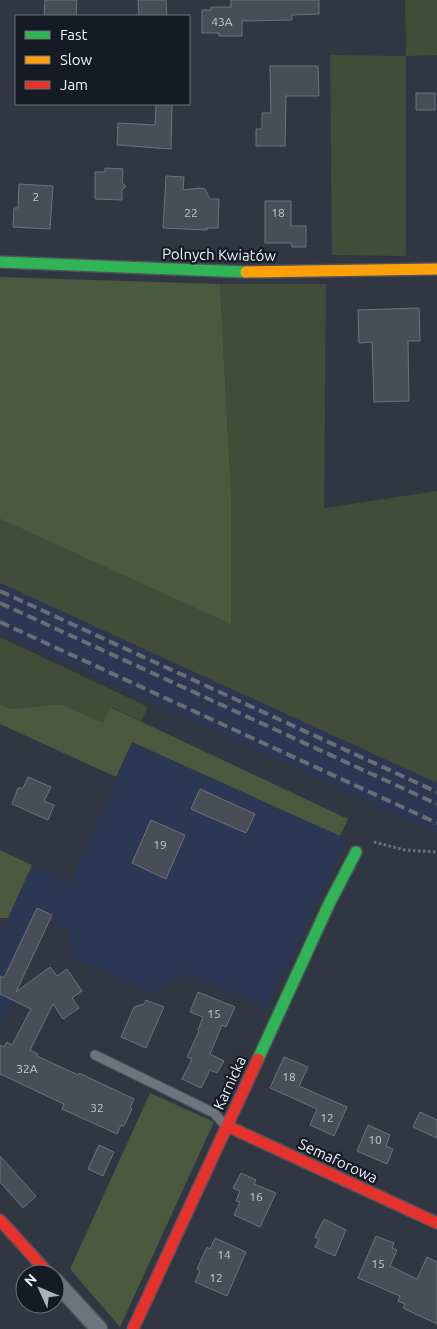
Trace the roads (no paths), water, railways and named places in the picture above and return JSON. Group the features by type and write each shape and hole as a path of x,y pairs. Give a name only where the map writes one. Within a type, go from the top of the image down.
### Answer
{"street":[{"name":"Polnych Kwiatów","path":"0,262 225,272 437,269"},
{"name":"Karnicka","path":"134,1329 329,904 356,852"},
{"name":"Semaforowa","path":"227,1126 437,1224"},
{"path":"0,1220 40,1264"},
{"path":"65,1292 99,1329"}],"lane":[{"path":"95,1055 214,1114 227,1126"}],"railway":[{"path":"0,591 437,792"},
{"path":"0,603 437,804"},
{"path":"0,622 437,823"}]}
